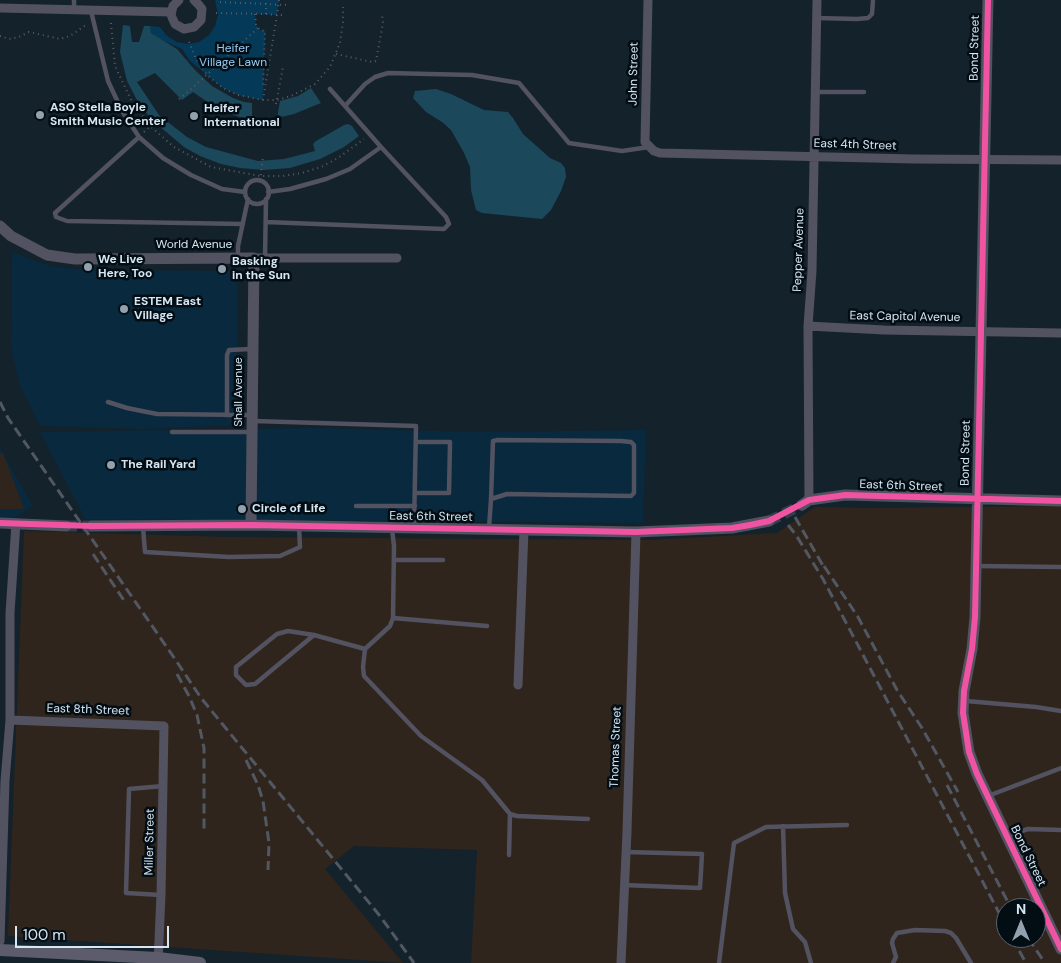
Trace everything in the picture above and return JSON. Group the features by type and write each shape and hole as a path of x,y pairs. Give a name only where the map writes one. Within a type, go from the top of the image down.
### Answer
{"main road":[{"path":"0,950 200,963"}],"street":[{"path":"180,0 173,6 171,12 172,20 179,27 189,29 198,24 202,14 199,5 194,0"},
{"name":"John Street","path":"648,0 645,142 649,147"},
{"name":"Pepper Avenue","path":"806,503 808,326 812,271 817,0"},
{"name":"Bond Street","path":"988,0 976,566 972,649 964,701 965,732 968,752 987,796 1006,836 1056,929 1061,958"},
{"path":"0,8 171,12"},
{"name":"East 4th Street","path":"649,147 660,153 914,159 1061,160"},
{"name":"World Avenue","path":"0,226 10,236 47,255 75,259 397,258"},
{"name":"Shall Avenue","path":"251,525 253,349 260,258"},
{"name":"East Capitol Avenue","path":"808,326 884,330 1061,333"},
{"name":"East 6th Street","path":"806,503 846,495 1061,501"},
{"name":"East 6th Street","path":"92,526 251,525 636,532 732,528 769,521"},
{"path":"0,523 66,526"},
{"path":"0,941 2,781 10,720 10,613 16,524"},
{"path":"518,686 524,530"},
{"name":"Thomas Street","path":"621,963 636,532"},
{"path":"0,612 10,613"},
{"name":"East 8th Street","path":"10,720 164,726"},
{"name":"Miller Street","path":"158,961 164,726"}],"lane":[{"path":"74,0 74,11"},
{"path":"816,18 868,18 872,14 873,0"},
{"path":"91,11 108,81 122,111 139,137 164,158 191,175 222,189 245,192"},
{"path":"345,106 375,77 388,73 472,75 519,83 569,143 622,151 649,147"},
{"path":"266,222 444,229 449,224 446,217 330,89"},
{"path":"815,92 864,92"},
{"path":"139,137 55,213 56,217 67,221 243,224"},
{"path":"268,192 290,189 350,170 381,147"},
{"path":"238,258 238,246 248,199 245,192 246,186 260,177 265,183 268,192 266,199 266,222 260,258"},
{"path":"248,199 255,203 266,199"},
{"path":"227,415 227,355 229,350 253,349"},
{"path":"108,402 157,414 227,415 252,423"},
{"path":"172,432 252,423 416,426 414,527"},
{"path":"489,529 493,442 498,440 621,441 631,442 634,445 634,493 631,496 507,494 491,498"},
{"path":"415,493 449,492 450,442 416,442"},
{"path":"356,506 415,506"},
{"path":"143,525 145,552 229,557 280,556 300,547 299,526"},
{"path":"392,528 394,560 393,618 390,626 365,649 364,676 421,736 482,780 510,814 517,816 588,819"},
{"path":"394,560 443,560"},
{"path":"976,566 1061,567"},
{"path":"393,618 487,626"},
{"path":"314,635 255,684 246,685 236,675 236,668 277,634 288,631 314,635 365,649"},
{"path":"964,701 1036,706 1061,711"},
{"path":"987,796 1061,768"},
{"path":"161,895 126,893 129,789 163,786"},
{"path":"509,855 510,814"},
{"path":"719,963 734,843 766,826 847,826"},
{"path":"783,826 785,893 793,929 805,942 812,963"},
{"path":"1006,836 1028,829 1061,830"},
{"path":"624,885 700,888 702,854 626,852"},
{"path":"894,963 896,957 892,939 897,933 915,930 951,933 971,963"}],"path":[{"path":"262,101 279,0"},
{"path":"220,2 266,2 288,5"},
{"path":"266,2 266,14"},
{"path":"189,42 196,58 207,75 223,88 238,95 262,101 277,100 292,96 315,84 330,67 336,54 342,31 343,7"},
{"path":"216,13 285,15"},
{"path":"255,14 256,25 265,31 262,101"},
{"path":"336,54 372,62 376,61 383,23 382,15"},
{"path":"0,36 9,39 29,32 60,39 70,36 86,25 93,23"},
{"path":"111,23 115,66 132,102 174,147 212,167 260,177 283,176 321,166 338,158 370,135"},
{"path":"179,99 258,28"},
{"path":"276,104 283,67"},
{"path":"139,137 161,115"},
{"path":"260,177 263,157"}],"shaded area":[{"path":"123,25 130,26 132,42 139,42 144,26 150,26 151,33 177,49 212,86 233,98 252,103 252,115 256,116 256,120 219,110 193,92 182,100 155,73 137,82 159,115 187,137 206,147 258,161 284,159 315,151 313,144 316,141 348,124 352,126 359,136 344,147 320,159 290,168 264,170 240,168 221,164 200,156 184,147 152,120 138,102 127,81 120,52"},
{"path":"311,88 321,103 294,114 277,118 280,101 298,96"},
{"path":"436,89 484,110 508,112 523,134 550,158 561,163 565,168 566,177 551,210 542,219 482,213 476,210 471,190 470,167 464,153 451,130 426,112 413,98 415,91"},
{"name":"ESTEM East Village","path":"12,252 53,267 88,270 237,271 237,425 144,429 40,426 20,386 11,348"},
{"path":"309,428 478,432 646,430 643,523 85,519 40,432"},
{"path":"0,448 33,506 0,528"},
{"path":"0,453 3,453 24,509 0,509"},
{"path":"1061,506 1061,963 471,963 477,850 354,846 325,869 403,963 8,936 24,531 225,537 650,540 777,533 815,507"}],"green space":[{"name":"Heifer Village Lawn","path":"215,0 279,0 277,15 255,14 256,25 260,30 265,31 263,100 238,95 223,88 190,61 182,49 159,39 151,33 150,26 160,27 167,36 177,42 188,44 199,42 209,35 215,26 218,15"}],"tunnel":[{"path":"769,521 802,505"},
{"path":"66,526 92,526"}],"railway":[{"path":"0,402 8,418 201,698 380,916 414,963"},
{"path":"795,517 825,569"},
{"path":"788,525 823,579 996,907"},
{"path":"93,554 125,602"},
{"path":"824,566 858,617 897,690 922,728 958,792"},
{"path":"177,674 197,715 204,748 204,832"},
{"path":"246,760 258,785 263,801 269,843 268,870"},
{"path":"947,785 1006,898"},
{"path":"1018,948 1026,963"},
{"path":"1035,948 1043,960"}],"cycle path":[{"path":"988,0 975,617 972,649 964,691 963,713 969,752 977,774 1061,949"},
{"path":"0,523 92,526 251,525 636,532 732,528 750,525 769,521 809,500 845,495 1061,501"}],"place":[{"name":"ASO Stella Boyle Smith Music Center","path":"40,115"},
{"name":"Heifer International","path":"194,116"},
{"name":"We Live Here, Too","path":"88,267"},
{"name":"Basking in the Sun","path":"222,269"},
{"name":"ESTEM East Village","path":"124,309"},
{"name":"The Rail Yard","path":"111,465"},
{"name":"Circle of Life","path":"242,509"}]}
